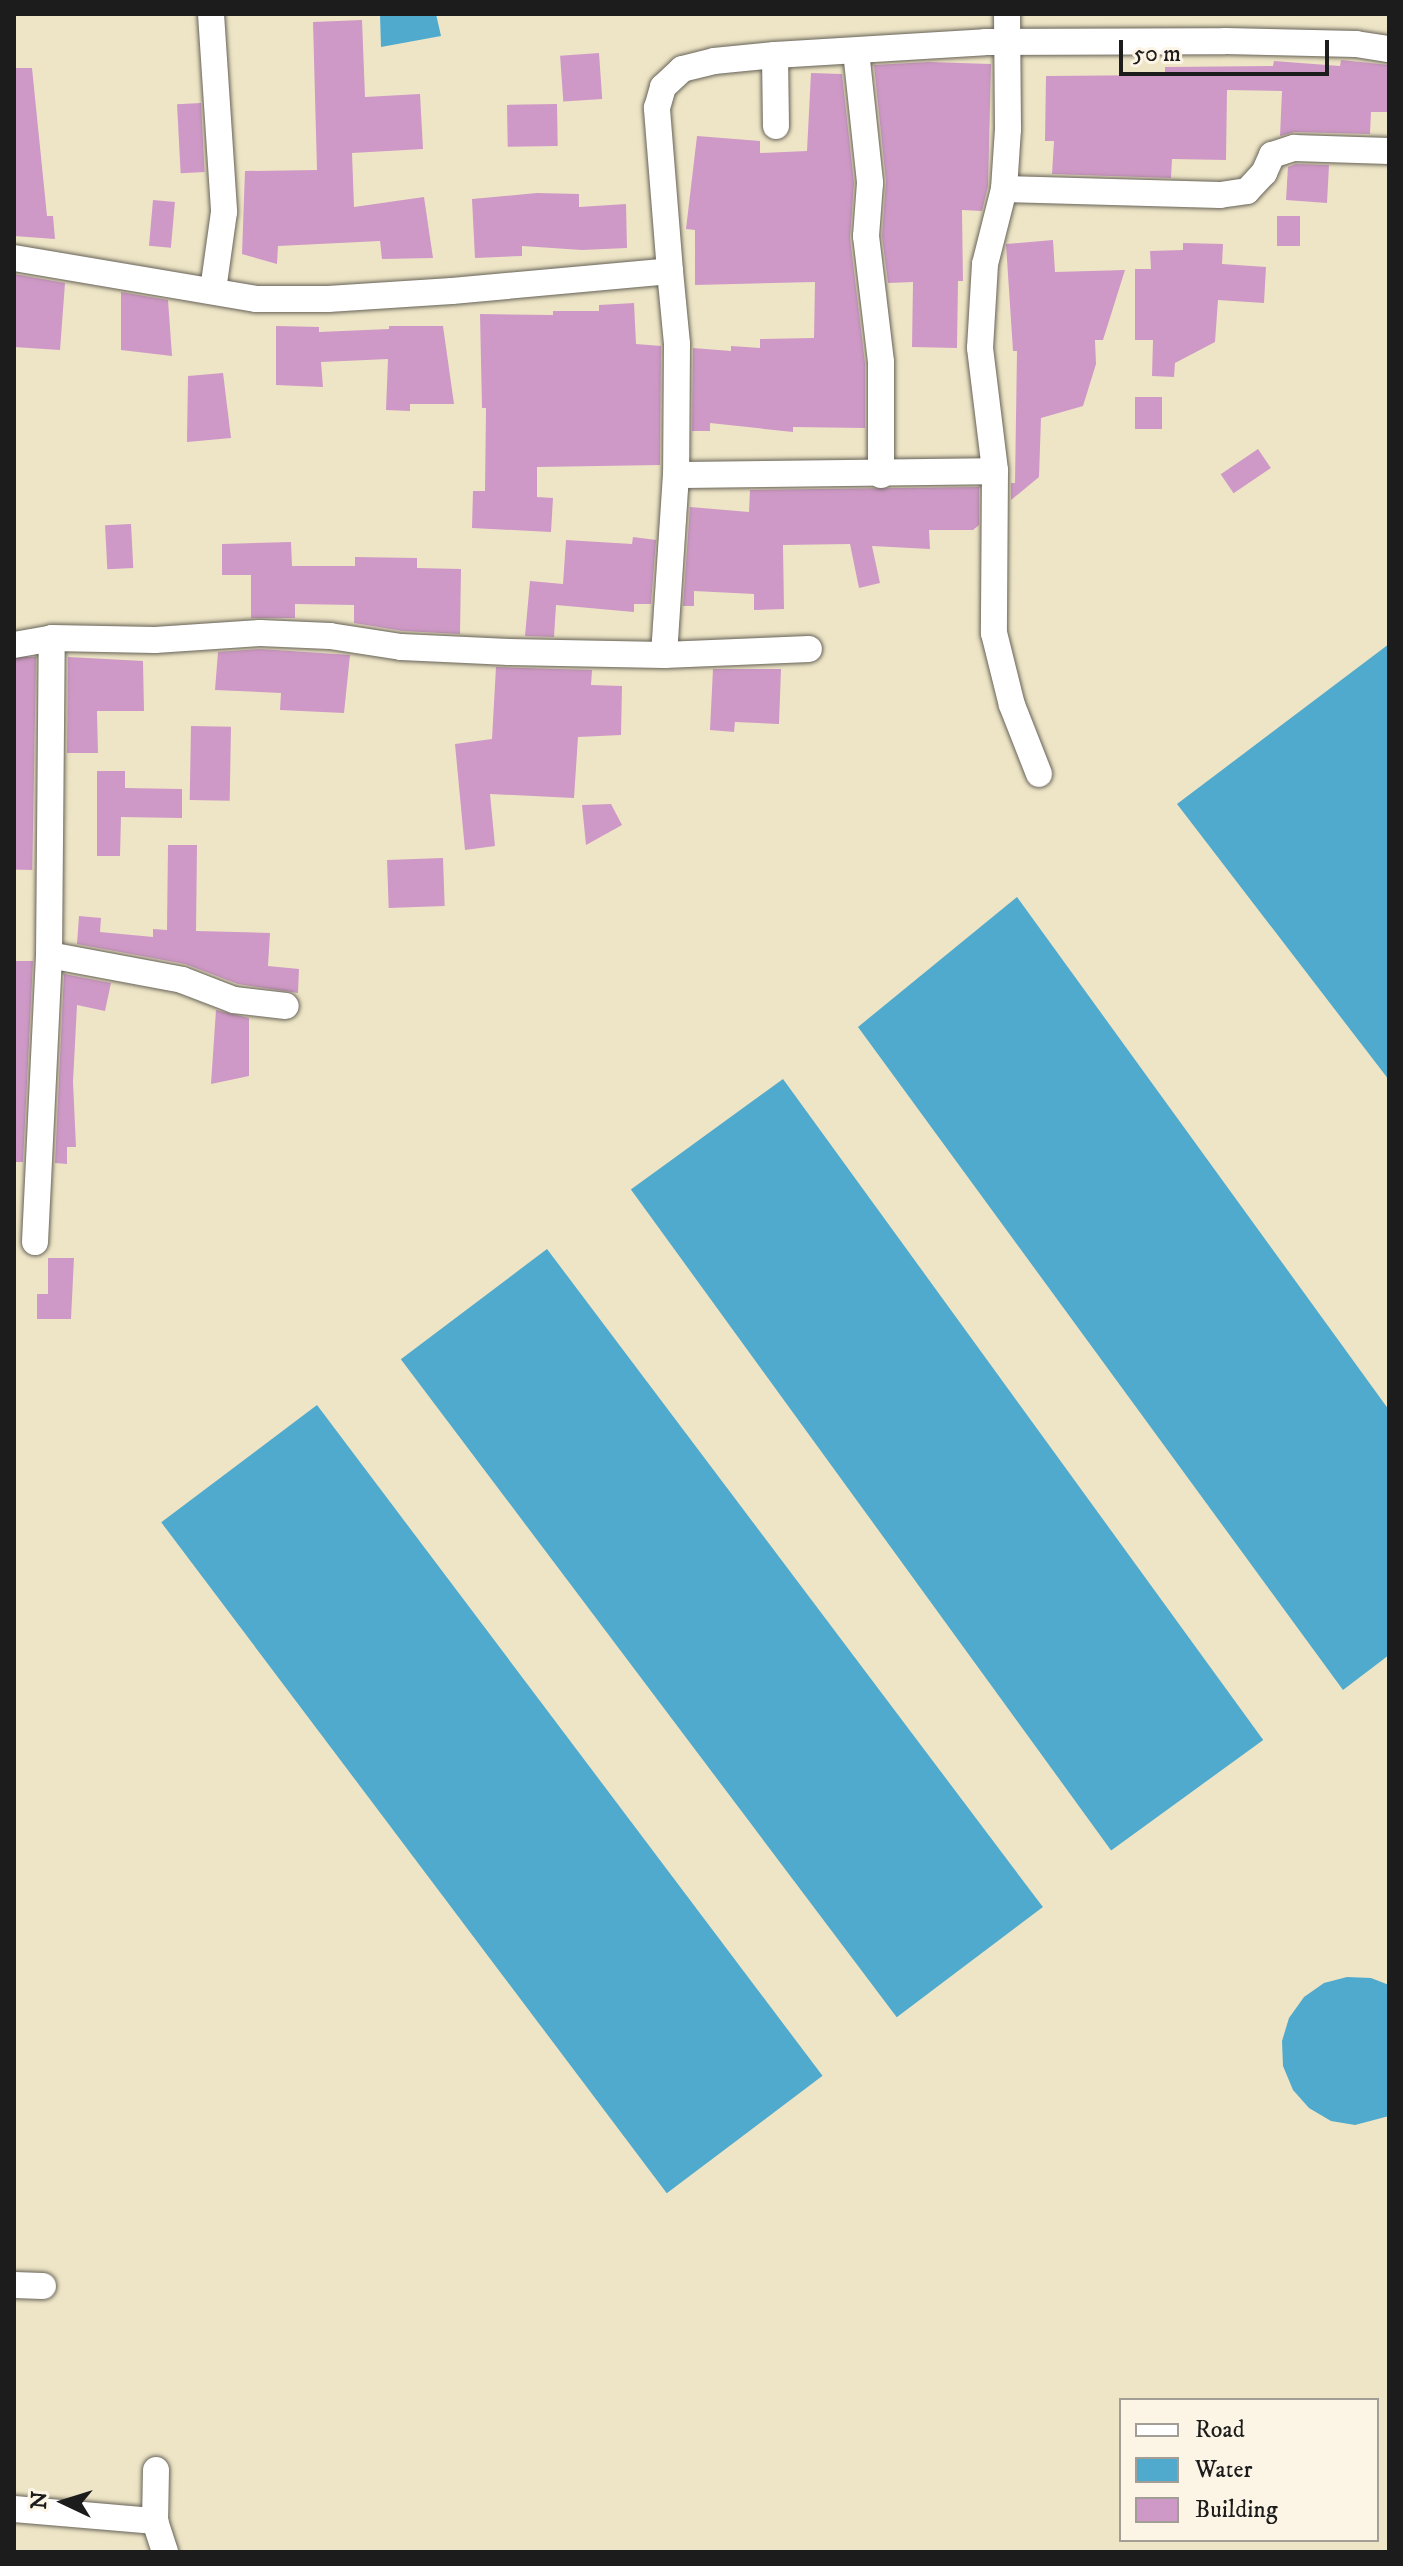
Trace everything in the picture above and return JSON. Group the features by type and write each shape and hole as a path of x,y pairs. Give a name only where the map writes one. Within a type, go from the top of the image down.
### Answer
{"street":[{"path":"211,14 224,212 213,290"},
{"path":"1007,14 1008,129 1004,189 985,264 980,348 995,471 994,633 1012,705 1039,774"},
{"path":"664,655 676,475 677,344 657,108 663,87 682,69 714,61 775,55 1007,43 1225,41 1356,44 1389,49"},
{"path":"856,51 870,183 866,236 881,362 881,475"},
{"path":"775,55 776,126"},
{"path":"1004,189 1220,195 1247,191 1264,173 1272,155 1294,148 1389,151"},
{"path":"14,258 256,299 328,299 670,271"},
{"path":"676,475 881,475 995,471"},
{"path":"14,645 52,638 155,640 260,633 330,636 401,647 664,655 809,649"},
{"path":"35,1242 49,955 52,638"},
{"path":"49,955 182,980 234,1000 286,1006"},
{"path":"14,2285 43,2286"},
{"path":"156,2470 155,2521 165,2552"},
{"path":"14,2509 155,2521"}],"water":[{"path":"380,14 436,14 441,36 381,47"},
{"path":"1389,644 1389,1080 1177,804"},
{"path":"1017,897 1389,1410 1389,1655 1343,1690 858,1027"},
{"path":"783,1079 1263,1740 1111,1850 631,1190"},
{"path":"547,1249 1043,1907 897,2017 401,1359"},
{"path":"317,1405 823,2076 667,2193 161,1522"},
{"path":"1347,1977 1371,1978 1389,1985 1389,2116 1355,2125 1331,2121 1309,2108 1293,2090 1283,2066 1282,2041 1289,2018 1304,1997 1324,1983"}],"building":[{"path":"362,20 365,97 420,94 423,149 352,153 354,207 424,197 433,258 382,259 380,241 278,246 277,264 242,254 245,171 317,170 313,22"},
{"path":"599,53 602,99 563,102 560,56"},
{"path":"1341,60 1389,65 1389,112 1371,112 1370,134 1294,132 1280,136 1282,91 1227,90 1226,160 1172,159 1171,178 1052,174 1054,141 1045,141 1046,76 1165,75 1165,67 1273,66 1274,61 1340,66"},
{"path":"929,62 991,64 988,186 982,211 962,210 963,281 958,281 957,348 912,347 913,282 888,283 882,236 886,181 874,65"},
{"path":"14,68 32,68 47,216 53,216 55,239 14,236"},
{"path":"811,73 842,74 854,183 850,238 865,363 865,428 793,427 793,432 710,423 710,431 692,431 693,348 731,351 731,346 760,348 760,339 814,338 815,282 695,285 695,230 686,229 697,136 760,141 760,153 807,151"},
{"path":"201,103 205,172 181,173 177,104"},
{"path":"557,104 558,146 508,147 507,105"},
{"path":"1296,164 1329,165 1327,203 1286,200 1288,167"},
{"path":"537,193 579,194 579,207 626,204 627,248 582,250 522,246 522,256 475,258 472,199"},
{"path":"153,200 175,202 171,248 149,246"},
{"path":"1277,216 1300,216 1300,246 1277,246"},
{"path":"1053,240 1055,272 1125,270 1103,340 1095,340 1096,364 1083,406 1041,418 1039,477 1011,500 1011,483 1015,483 1017,351 1013,351 1006,244"},
{"path":"1183,243 1223,244 1222,264 1266,267 1264,303 1218,300 1215,342 1175,363 1174,377 1152,376 1153,340 1135,340 1135,269 1151,269 1150,251 1183,250"},
{"path":"14,274 65,283 60,350 14,347"},
{"path":"121,292 168,300 172,356 121,350"},
{"path":"634,303 636,344 661,346 660,465 537,467 537,497 553,498 551,532 472,528 473,491 485,491 486,408 482,408 480,314 553,315 553,311 599,311 599,305"},
{"path":"276,326 319,327 319,332 389,329 389,326 443,326 454,404 410,404 410,411 386,410 388,359 321,362 323,387 276,385"},
{"path":"223,373 231,438 187,442 188,376"},
{"path":"1135,397 1162,397 1162,429 1135,429"},
{"path":"1258,449 1271,468 1234,493 1221,474"},
{"path":"979,487 979,525 973,530 929,530 930,549 872,546 880,583 859,588 850,544 783,545 784,609 754,610 754,594 694,591 694,606 683,606 690,507 749,512 750,490"},
{"path":"131,524 133,568 107,569 105,525"},
{"path":"633,537 656,540 651,604 634,604 634,612 556,605 554,637 525,636 530,581 563,584 566,540 632,544"},
{"path":"291,542 292,566 355,566 355,557 417,558 417,568 461,569 460,634 403,631 354,623 354,605 295,604 295,618 251,618 251,575 222,575 222,544"},
{"path":"260,649 350,655 344,713 280,710 281,693 215,690 218,652"},
{"path":"14,657 36,657 32,870 14,870"},
{"path":"68,657 143,661 144,711 97,711 98,753 67,753"},
{"path":"496,667 592,670 591,685 622,686 621,735 578,737 574,798 490,794 495,846 465,850 455,744 492,739"},
{"path":"713,669 781,669 779,724 735,722 734,732 710,730"},
{"path":"191,726 231,727 230,801 190,800"},
{"path":"97,771 125,771 125,788 182,789 182,818 121,817 120,856 97,856"},
{"path":"611,804 622,825 586,845 582,805"},
{"path":"168,845 197,845 196,931 270,933 268,966 299,969 298,993 238,984 185,964 77,944 79,916 101,918 100,932 153,937 153,929 167,930"},
{"path":"443,858 445,906 389,908 387,860"},
{"path":"14,961 33,961 23,1162 14,1162"},
{"path":"64,974 111,983 105,1011 77,1005 73,1082 76,1147 67,1147 67,1164 55,1163"},
{"path":"216,1010 249,1018 249,1076 211,1084"},
{"path":"48,1258 74,1258 71,1319 37,1319 37,1294 48,1294"}]}
